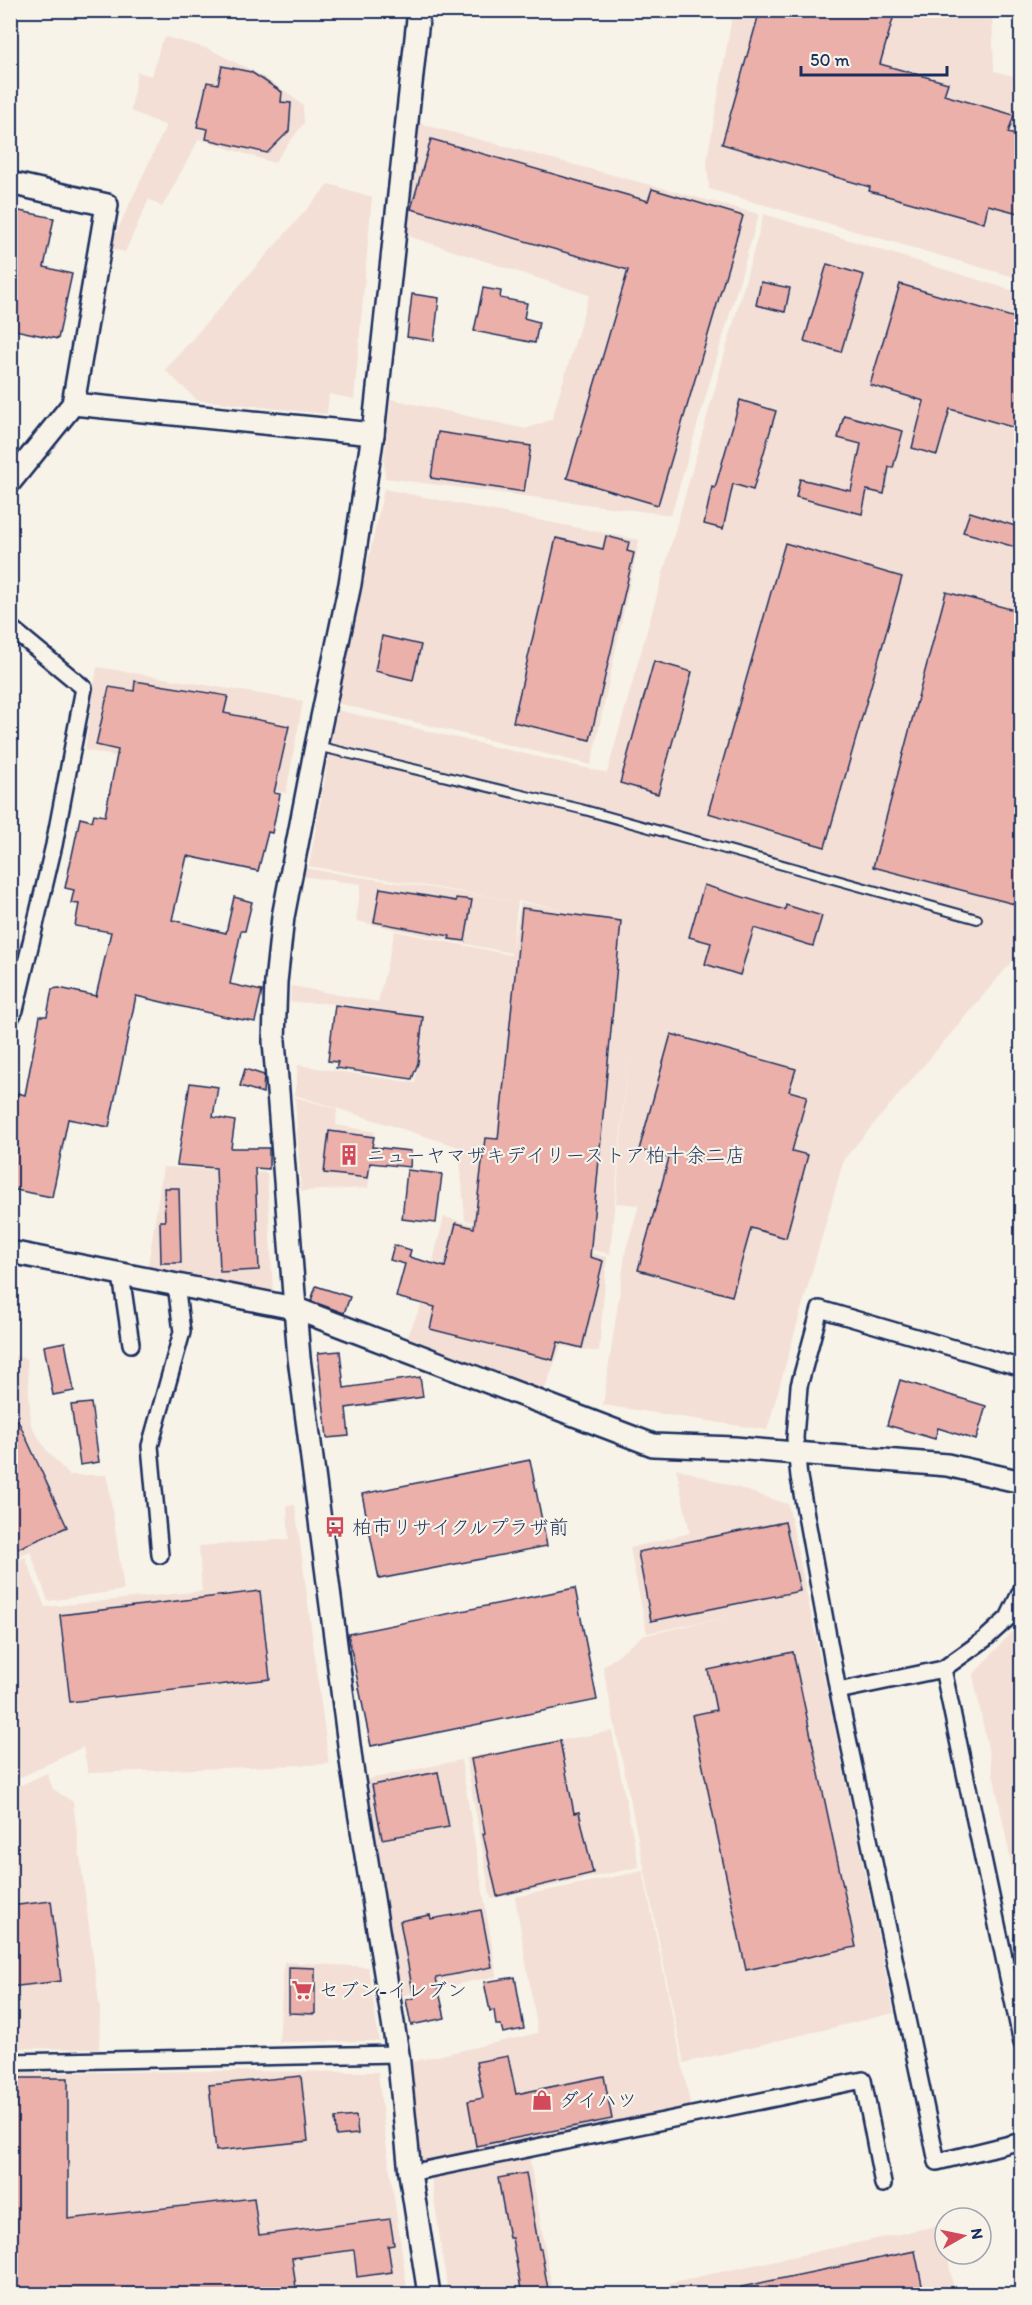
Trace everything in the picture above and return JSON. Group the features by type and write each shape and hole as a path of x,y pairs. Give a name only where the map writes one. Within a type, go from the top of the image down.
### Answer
{"street":[{"path":"419,10 373,434 350,584 283,917 276,982 274,1041 299,1358 352,1768 398,2055 410,2173 429,2295"},
{"path":"10,183 106,205 73,404 10,482"},
{"path":"73,404 373,434"},
{"path":"10,627 84,688 54,845 15,1010 10,1019"},
{"path":"10,1252 294,1308 653,1445 947,1465 1022,1482"},
{"path":"122,1275 131,1344"},
{"path":"160,1555 150,1446 182,1332 176,1284"},
{"path":"1022,1368 820,1309 799,1386 795,1438 838,1691 937,2162 1022,2142"},
{"path":"838,1691 943,1669 985,1639 1008,1618 1022,1589"},
{"path":"943,1669 1022,2043"},
{"path":"10,2062 398,2055"},
{"path":"410,2173 863,2080 883,2184"}],"lane":[{"path":"316,746 581,809 977,919"}],"shaded area":[{"path":"733,11 992,11 994,71 1021,78 1021,279 709,189 707,160"},
{"path":"166,37 209,49 253,71 288,93 303,106 304,123 274,163 199,139 162,207 149,199 125,252 109,248 166,126 131,111 137,72 152,76 161,43"},
{"path":"417,123 759,214 671,515 385,478 384,458 391,399 526,429 552,419 589,295 405,235"},
{"path":"329,184 372,197 354,399 329,394 327,414 197,400 165,370"},
{"path":"764,214 1021,293 1021,951 844,1159 767,1430 603,1405 626,1249 639,1205 616,1203 628,1053 610,1254 465,1220 459,1147 295,1095 298,1065 415,1083 423,1017 344,1004 290,1002 291,986 378,1002 395,931 511,955 511,953 356,921 361,884 300,876 302,868 515,901 309,866 337,710 607,773","holes":["518,901 564,909 521,903 511,953"]},
{"path":"384,489 639,540 591,765 337,703"},
{"path":"97,667 303,701 286,793 85,750"},
{"path":"295,1097 337,1109 336,1125 375,1132 368,1188 301,1191"},
{"path":"163,1167 267,1173 273,1295 147,1273"},
{"path":"444,1217 607,1257 599,1352 561,1346 544,1391 405,1343 423,1300"},
{"path":"10,1354 27,1359 31,1425 47,1451 69,1475 107,1475 124,1590 48,1601 30,1551 11,1560"},
{"path":"676,1468 788,1504 894,2013 684,2063 603,1667 642,1636 727,1617 647,1633 630,1548 690,1533"},
{"path":"295,1505 329,1764 88,1773 83,1747 11,1782 11,1564 25,1557 45,1607 202,1591 199,1546 289,1539 287,1506"},
{"path":"1021,1622 1021,1911 973,1675"},
{"path":"612,1731 639,1867 491,1899 466,1758"},
{"path":"461,1760 497,1976 396,1997 360,1781"},
{"path":"47,1773 53,1789 73,1802 100,2011 99,2049 11,2048 10,1790"},
{"path":"643,1871 691,2108 422,2165 411,2062 538,2033 515,1897"},
{"path":"284,1962 368,1967 379,2041 279,2042"},
{"path":"378,2072 408,2294 11,2294 10,2073"},
{"path":"529,2156 553,2294 448,2294 431,2177"},
{"path":"933,2227 933,2266 949,2266 955,2294 671,2294 669,2283"}],"building":[{"path":"760,10 878,10 894,15 880,64 948,83 944,95 1014,115 1008,133 1022,137 1022,214 988,205 984,223 869,191 870,187 722,144"},
{"path":"222,66 251,72 282,92 281,102 291,103 289,131 267,153 206,139 208,129 197,127 207,82 218,84"},
{"path":"431,139 648,201 652,189 743,216 658,505 567,478 628,270 411,209"},
{"path":"10,209 54,218 44,267 72,274 58,339 10,329"},
{"path":"827,264 864,275 841,352 804,341"},
{"path":"761,282 790,288 785,312 756,305"},
{"path":"900,284 1022,320 1022,430 950,409 937,455 912,448 924,401 870,385"},
{"path":"483,288 501,291 500,298 527,303 524,318 539,322 535,343 474,331"},
{"path":"412,294 439,298 434,341 407,337"},
{"path":"740,400 776,411 753,490 733,484 723,529 704,524 712,487 715,488"},
{"path":"844,415 903,431 893,468 889,467 884,494 867,490 862,514 796,497 800,479 851,491 861,444 838,438"},
{"path":"438,432 531,446 524,492 431,478"},
{"path":"970,512 1022,528 1022,549 963,532"},
{"path":"606,536 629,542 627,551 634,553 590,740 513,722 556,538 603,549"},
{"path":"785,543 902,577 825,847 708,813"},
{"path":"946,592 1022,612 1022,906 873,867"},
{"path":"382,636 421,645 413,680 375,671"},
{"path":"654,661 692,672 658,794 620,783"},
{"path":"135,681 228,696 224,713 289,726 274,793 280,794 272,833 268,832 258,871 187,856 172,920 226,933 234,897 252,902 245,931 241,931 230,984 262,991 255,1022 136,996 109,1127 68,1119 52,1197 10,1189 10,1130 18,1093 25,1095 40,1016 47,1016 52,989 59,988 96,996 111,932 75,926 79,904 71,903 74,890 65,888 80,818 92,821 94,814 105,816 118,750 96,745 109,687 134,691"},
{"path":"704,885 785,910 786,905 822,916 813,946 754,928 740,975 705,964 711,943 689,937"},
{"path":"380,888 456,901 456,898 472,900 465,941 449,939 450,936 374,922"},
{"path":"522,908 621,921 590,1257 603,1261 582,1348 558,1342 553,1360 430,1329 435,1307 396,1297 405,1264 390,1260 394,1245 411,1250 409,1257 445,1267 456,1223 474,1228 485,1138 498,1139"},
{"path":"335,1005 423,1017 418,1063 412,1079 336,1068 338,1062 328,1061"},
{"path":"671,1034 796,1069 789,1091 807,1096 792,1151 808,1155 786,1238 751,1228 732,1296 638,1270 669,1158 639,1150"},
{"path":"245,1069 264,1075 263,1093 240,1086"},
{"path":"190,1083 218,1087 213,1117 235,1121 231,1148 269,1148 269,1169 255,1168 259,1270 220,1272 216,1168 177,1165"},
{"name":"ニューヤマザキデイリーストア柏十余二店","path":"329,1131 374,1137 372,1147 411,1151 410,1167 370,1163 368,1178 324,1173"},
{"path":"407,1170 442,1174 436,1223 402,1219"},
{"path":"164,1188 179,1188 181,1263 161,1263 160,1221 165,1221"},
{"path":"316,1286 350,1297 344,1313 311,1301"},
{"path":"65,1342 74,1391 53,1395 44,1346"},
{"path":"340,1351 344,1388 420,1377 423,1397 346,1408 349,1436 327,1438 318,1353"},
{"path":"900,1380 986,1406 976,1440 938,1428 935,1439 887,1425"},
{"path":"10,1403 67,1527 10,1552"},
{"path":"91,1403 99,1462 80,1465 71,1405"},
{"path":"530,1460 547,1546 379,1579 362,1494"},
{"path":"785,1522 800,1591 651,1621 638,1552"},
{"path":"575,1588 597,1700 371,1746 348,1634"},
{"path":"260,1591 270,1679 70,1702 60,1615"},
{"path":"793,1652 856,1947 746,1970 692,1715 716,1710 708,1670"},
{"path":"560,1741 574,1813 579,1812 593,1873 497,1896 483,1834 485,1833 471,1759"},
{"path":"438,1772 449,1827 382,1839 372,1785"},
{"path":"51,1901 61,1981 10,1987 10,1906"},
{"path":"481,1910 492,1967 436,1978 445,2018 411,2025 406,2000 414,1998 400,1921 430,1915 431,1919"},
{"name":"セブン-イレブン","path":"289,1967 315,1968 315,2014 289,2013"},
{"path":"515,1977 524,2029 503,2033 501,2025 496,2025 494,2010 490,2011 484,1982"},
{"name":"ダイハツ","path":"508,2056 516,2094 604,2076 612,2119 476,2146 468,2101 483,2098 476,2062"},
{"path":"301,2076 308,2141 216,2151 209,2085"},
{"path":"10,2078 68,2078 68,2219 254,2198 259,2235 390,2219 394,2245 388,2246 392,2272 357,2277 354,2250 292,2258 297,2295 10,2295"},
{"path":"356,2116 358,2134 336,2136 335,2118"},
{"path":"526,2173 549,2295 522,2295 512,2238 509,2238 498,2178"},
{"path":"915,2251 924,2295 742,2295 741,2287"}],"place":[{"name":"ニューヤマザキデイリーストア柏十余二店","path":"349,1155"},
{"name":"柏市リサイクルプラザ前","path":"335,1527"},
{"name":"セブン-イレブン","path":"302,1990"},
{"name":"ダイハツ","path":"542,2100"}]}
